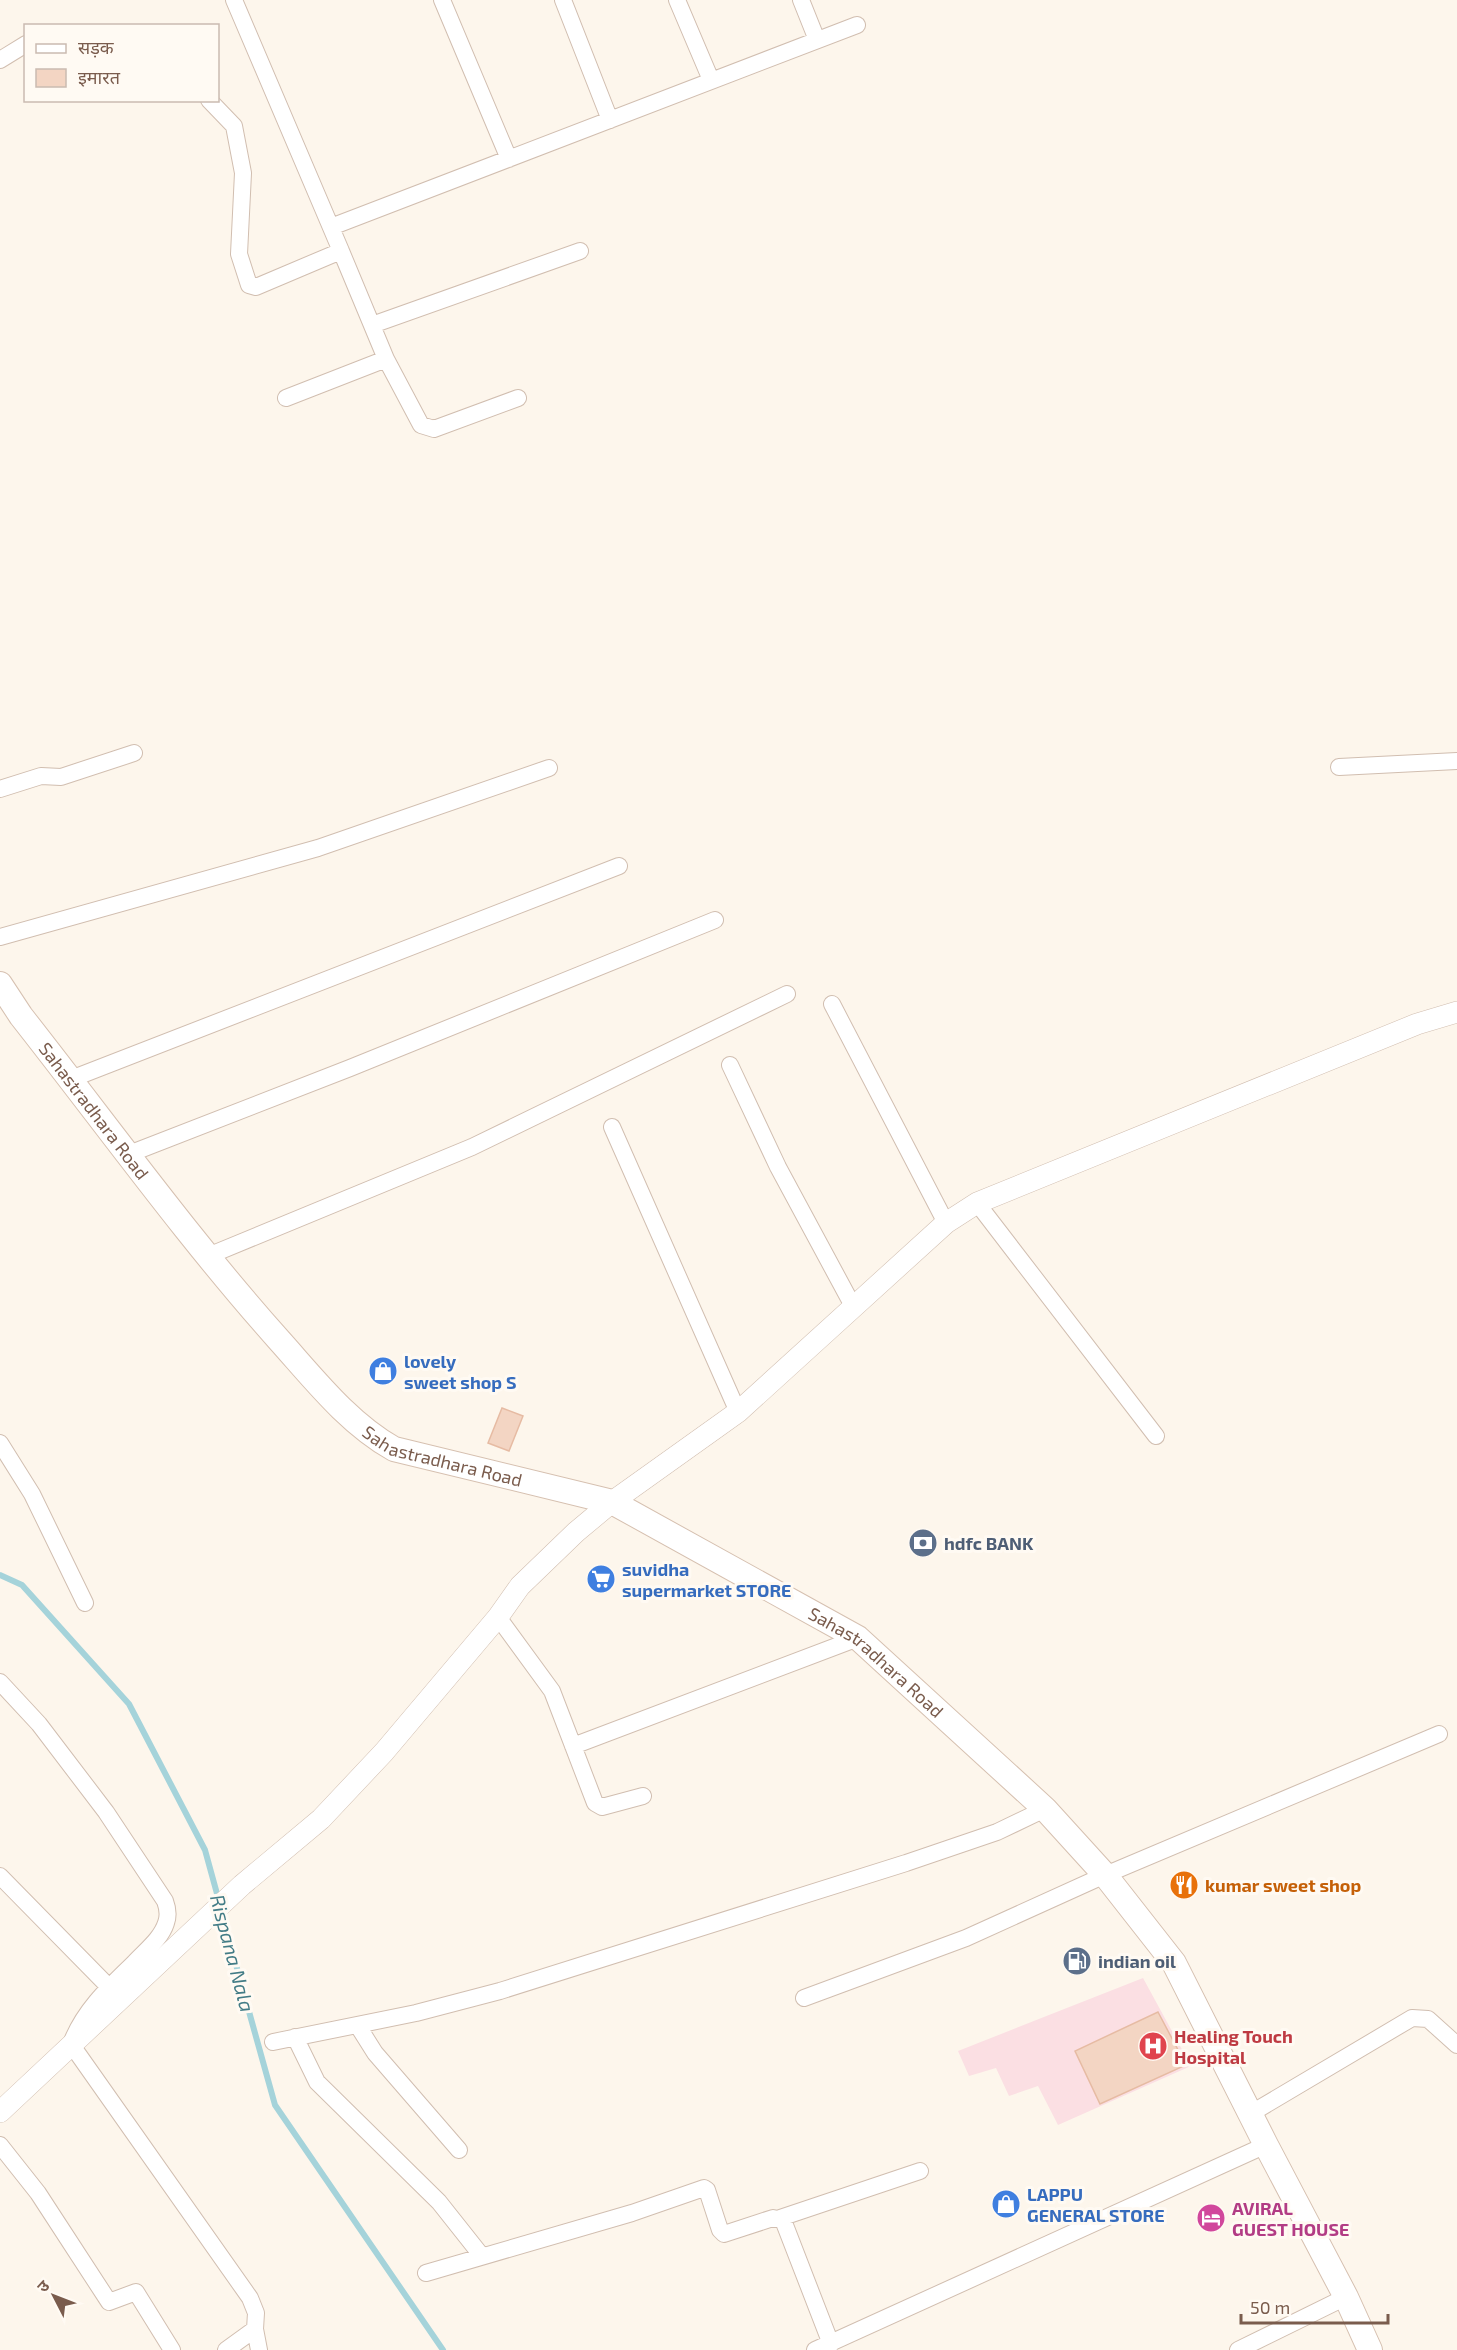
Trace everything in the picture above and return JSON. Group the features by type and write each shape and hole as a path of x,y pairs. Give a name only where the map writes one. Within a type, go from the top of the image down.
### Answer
{"main road":[{"name":"Sahastradhara Road","path":"0,984 21,1016 233,1289 314,1380 374,1438 394,1449 612,1502 858,1638 1045,1809 1105,1875 1174,1963 1346,2297 1370,2350"}],"street":[{"path":"234,0 386,358 422,425 434,429 518,398"},
{"path":"442,0 508,159"},
{"path":"563,0 610,120"},
{"path":"677,0 711,80"},
{"path":"801,0 817,40"},
{"path":"331,227 857,24"},
{"path":"0,60 24,45"},
{"path":"211,102 234,126 243,173 239,254 249,285 256,288 341,251"},
{"path":"372,325 580,251"},
{"path":"286,398 386,358"},
{"path":"0,789 41,777 61,777 134,753"},
{"path":"1339,767 1457,761"},
{"path":"0,938 318,848 549,768"},
{"path":"71,1079 619,866"},
{"path":"129,1154 350,1068 715,920"},
{"path":"208,1256 472,1147 787,994"},
{"path":"832,1004 946,1223"},
{"path":"0,2112 185,1936 242,1885 321,1820 384,1752 498,1617 509,1600 576,1532 612,1502 738,1412 946,1223 977,1203 1417,1024 1457,1012"},
{"path":"730,1065 778,1167 854,1308"},
{"path":"612,1127 738,1412"},
{"path":"977,1203 1156,1436"},
{"path":"0,1443 28,1485 85,1603"},
{"path":"498,1617 552,1691 592,1798 599,1805 643,1796"},
{"path":"573,1746 858,1638"},
{"path":"0,1682 46,1733 106,1812 165,1900 169,1912 166,1925 153,1943 109,1987 81,2020 71,2043"},
{"path":"804,1998 882,1967 966,1938 1105,1875 1439,1734"},
{"path":"273,2042 358,2026 500,1991 906,1863 997,1832 1045,1809"},
{"path":"0,1876 109,1987"},
{"path":"1250,2114 1412,2018 1428,2019 1457,2045"},
{"path":"358,2026 375,2053 459,2150"},
{"path":"295,2037 317,2082 439,2202 481,2255"},
{"path":"71,2043 250,2298 256,2313 255,2329 259,2350"},
{"path":"0,2145 62,2228 109,2302 136,2292 172,2350"},
{"path":"780,2218 785,2223 823,2347 1266,2145"},
{"path":"426,2273 481,2255 632,2213 701,2188 707,2190 720,2230 724,2234 773,2218 780,2218 920,2171"},
{"path":"1238,2350 1346,2297"},
{"path":"226,2350 255,2329"}],"shaded area":[{"path":"1143,1978 1191,2066 1058,2125 1038,2086 1009,2096 996,2068 969,2076 958,2051"}],"building":[{"path":"502,1408 523,1416 509,1451 488,1443"},
{"path":"1158,2012 1186,2065 1100,2104 1075,2051"}],"waterway":[{"name":"Rispana Nala","path":"0,1575 22,1585 129,1704 205,1850 219,1901"},
{"name":"Rispana Nala","path":"221,1911 275,2105 443,2350"}],"place":[{"name":"lovely sweet shop S","path":"383,1371"},
{"name":"hdfc BANK","path":"923,1543"},
{"name":"suvidha supermarket STORE","path":"601,1579"},
{"name":"kumar sweet shop","path":"1184,1885"},
{"name":"indian oil","path":"1077,1961"},
{"name":"Healing Touch Hospital","path":"1153,2046"},
{"name":"LAPPU GENERAL STORE","path":"1006,2204"},
{"name":"AVIRAL GUEST HOUSE","path":"1211,2218"}]}
